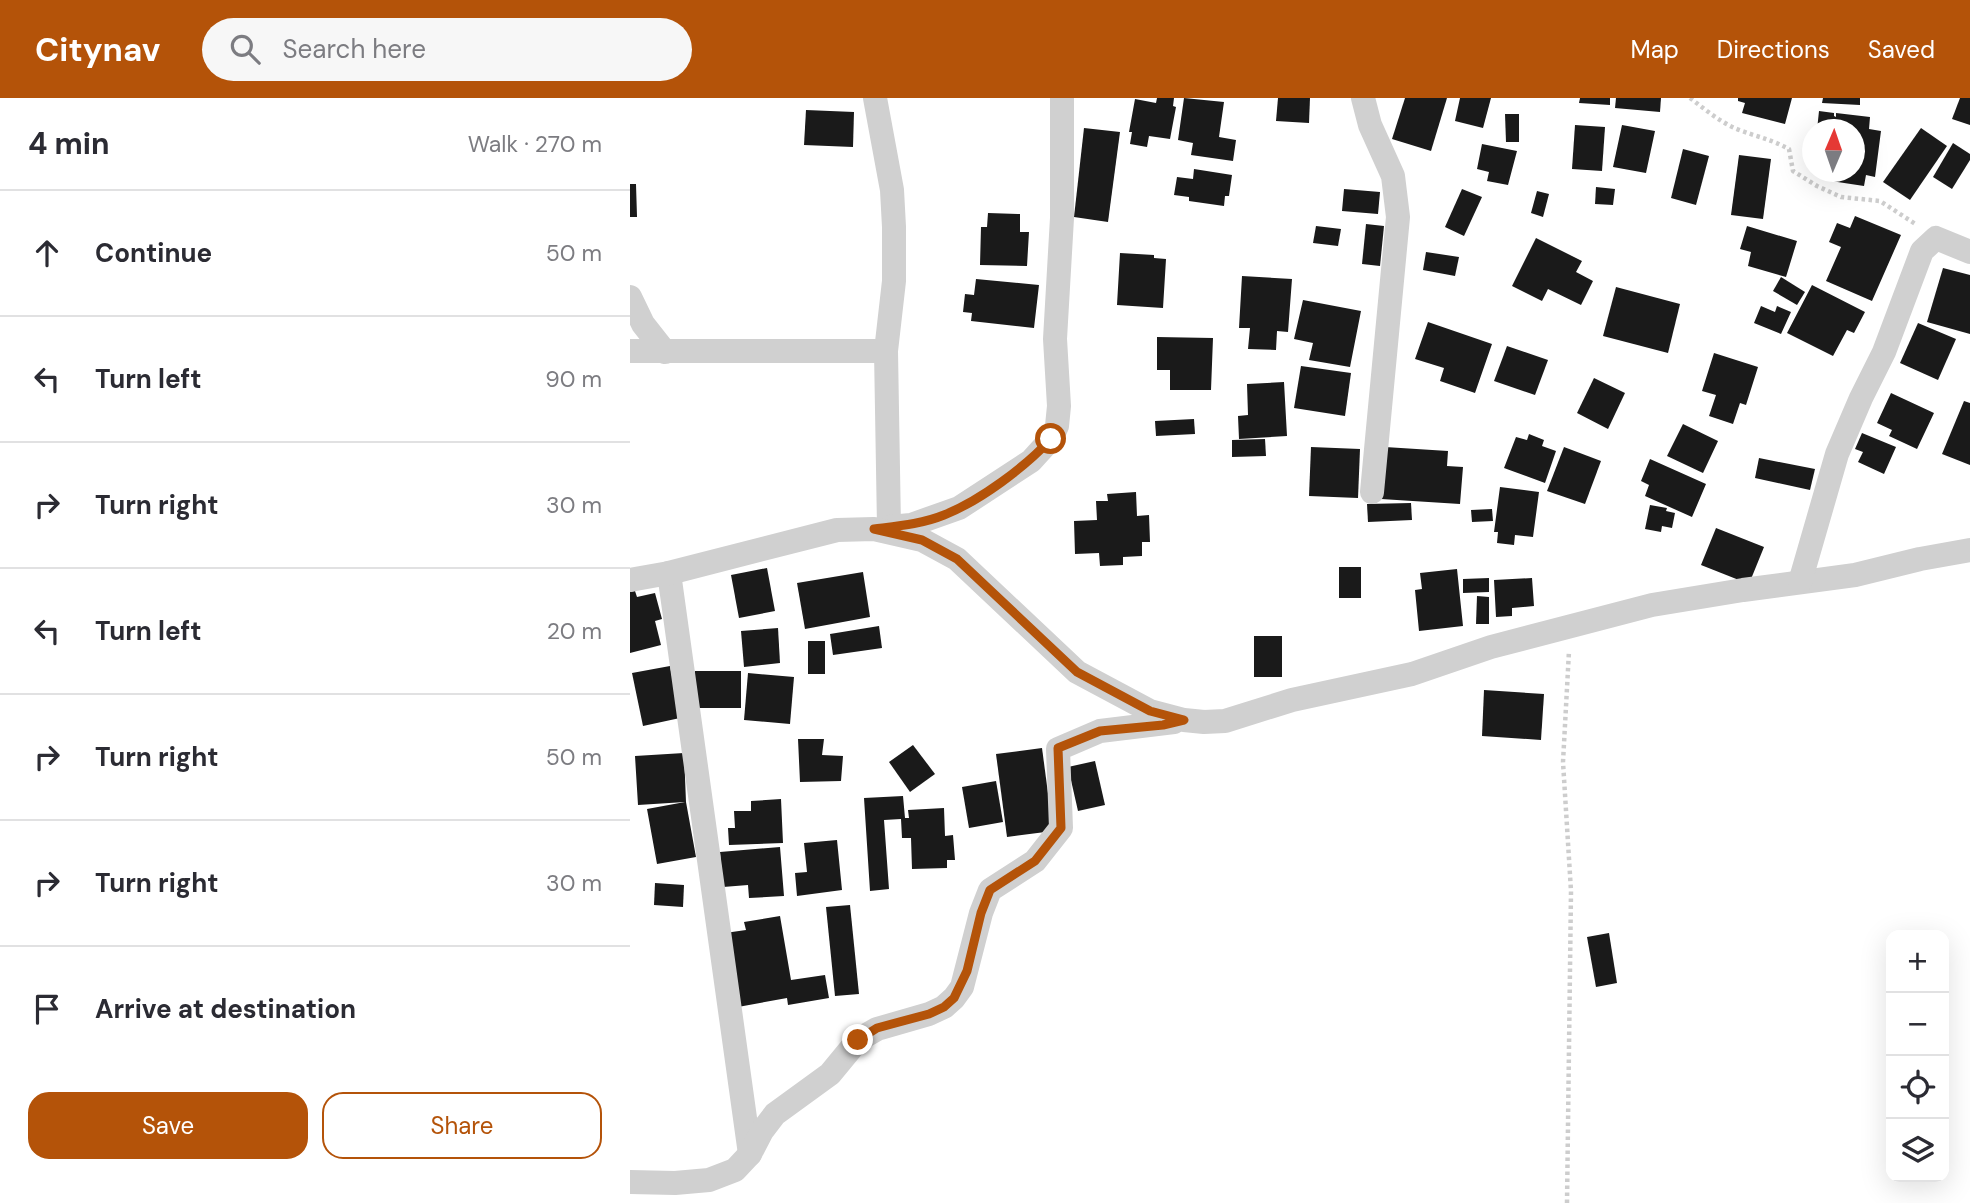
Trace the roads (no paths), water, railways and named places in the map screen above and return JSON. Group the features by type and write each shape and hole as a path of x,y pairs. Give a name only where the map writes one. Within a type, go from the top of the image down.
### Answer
{"street":[{"path":"875,98 892,190 894,227 894,281 886,351 882,528"},
{"path":"630,580 669,573 837,530 911,525 959,508 1031,461 1051,439 1057,426 1059,406 1055,339 1062,218 1062,98"},
{"path":"1363,98 1370,125 1393,176 1398,217 1372,492"},
{"path":"1800,582 1837,454 1884,352 1922,251 1936,239 1970,252"},
{"path":"630,297 643,324 665,352"},
{"path":"630,351 886,351"},
{"path":"882,528 922,540 957,559 1077,672 1150,711 1184,720 1225,721 1292,700 1412,674 1491,647 1652,605 1855,575 1970,550"},
{"path":"669,573 750,1154"},
{"path":"630,1182 675,1183 709,1180 735,1170 750,1154 775,1114 830,1074 858,1040 877,1028 929,1014 944,1007 954,998 967,971 981,913 990,890 1035,861 1061,828 1058,748 1100,731 1163,725 1184,720"}]}
